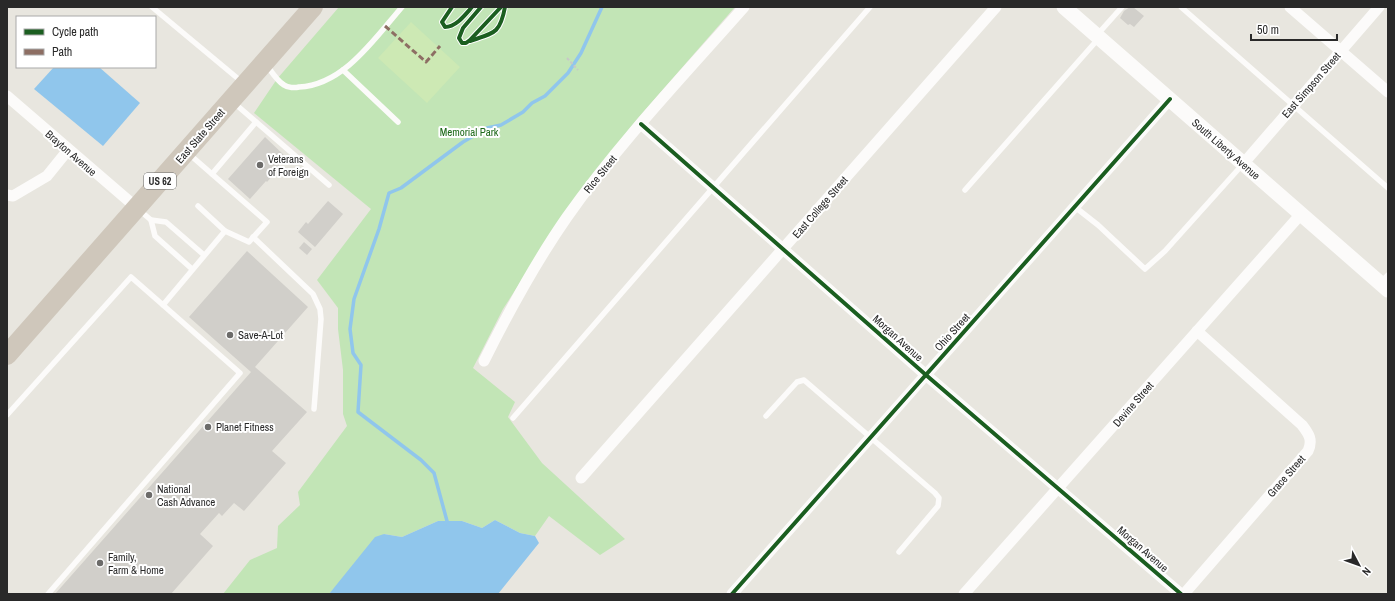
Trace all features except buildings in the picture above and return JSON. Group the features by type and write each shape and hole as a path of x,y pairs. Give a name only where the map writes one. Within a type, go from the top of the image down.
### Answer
{"highway":[{"name":"East State Street","path":"7,355 144,214 186,151 313,7"}],"street":[{"name":"Rice Street","path":"484,360 514,302 553,238 584,194 641,124 744,7"},
{"name":"East College Street","path":"581,478 996,7"},
{"name":"South Liberty Avenue","path":"1064,7 1301,214 1385,283"},
{"path":"1290,7 1388,92"},
{"name":"East Simpson Street","path":"1243,164 1379,7"},
{"name":"Brayton Avenue","path":"7,96 144,214"},
{"name":"Ohio Street","path":"732,594 1170,99"},
{"name":"Morgan Avenue","path":"641,124 926,375 1182,594"},
{"path":"7,195 13,196 47,176 68,150"},
{"name":"Devine Street","path":"964,594 1301,214"},
{"name":"Grace Street","path":"1182,594 1308,451 1311,444 1309,434 1302,425 1197,331"}],"lane":[{"path":"152,7 245,84"},
{"path":"265,62 284,86 295,88 310,87 323,82 349,65 402,7"},
{"path":"513,418 870,7"},
{"path":"965,190 1098,37 1122,7"},
{"path":"1181,7 1388,188"},
{"path":"343,70 398,122"},
{"path":"231,101 329,185"},
{"path":"212,174 256,122"},
{"path":"186,151 267,222 249,242 225,231 198,206"},
{"path":"1075,207 1098,225 1145,269 1165,251 1243,164"},
{"path":"144,214 166,222 204,255"},
{"path":"144,214 155,236 192,269"},
{"path":"163,305 225,231"},
{"path":"253,237 313,294 317,302 321,319 314,409"},
{"path":"7,415 132,277 240,373 48,594"},
{"path":"766,416 797,382 804,380 935,493 939,498 938,506 898,552"}],"path":[{"path":"568,58 578,70"}],"green space":[{"name":"Memorial Park","path":"339,7 735,7 638,118 571,204 503,309 473,368 515,402 508,417 542,463 625,539 600,555 549,516 535,536 520,533 495,520 482,528 462,521 438,521 402,537 384,534 329,594 223,594 250,560 277,548 278,526 300,505 298,492 347,426 343,414 343,370 338,329 338,308 317,280 371,209 254,113 277,79"},
{"path":"411,22 460,67 427,103 378,58"}],"water":[{"path":"53,68 100,68 140,103 103,146 34,89"},
{"path":"495,520 520,533 535,536 539,543 498,594 329,594 375,537 384,534 402,537 438,521 462,521 482,528"}],"waterway":[{"path":"445,524 447,521 434,473 421,460 358,412 361,365 353,353 350,329 354,299 379,229 389,193 401,188 463,142 487,128 501,125 523,112 532,103 545,96 568,73 581,53 602,7"}],"marked path":[{"path":"385,26 426,62 440,46"}],"cycle path":[{"path":"452,7 442,22 445,27 457,23 472,7"},
{"path":"481,7 463,28 459,38 462,43 466,43 470,40 501,7"},
{"path":"470,41 495,31 501,23 505,7"},
{"path":"732,594 1170,99"},
{"path":"641,124 926,375 1181,594"}],"place":[{"name":"Veterans of Foreign","path":"260,165"},
{"name":"Save-A-Lot","path":"230,335"},
{"name":"Planet Fitness","path":"208,427"},
{"name":"National Cash Advance","path":"149,495"},
{"name":"Family, Farm & Home","path":"100,563"}]}
